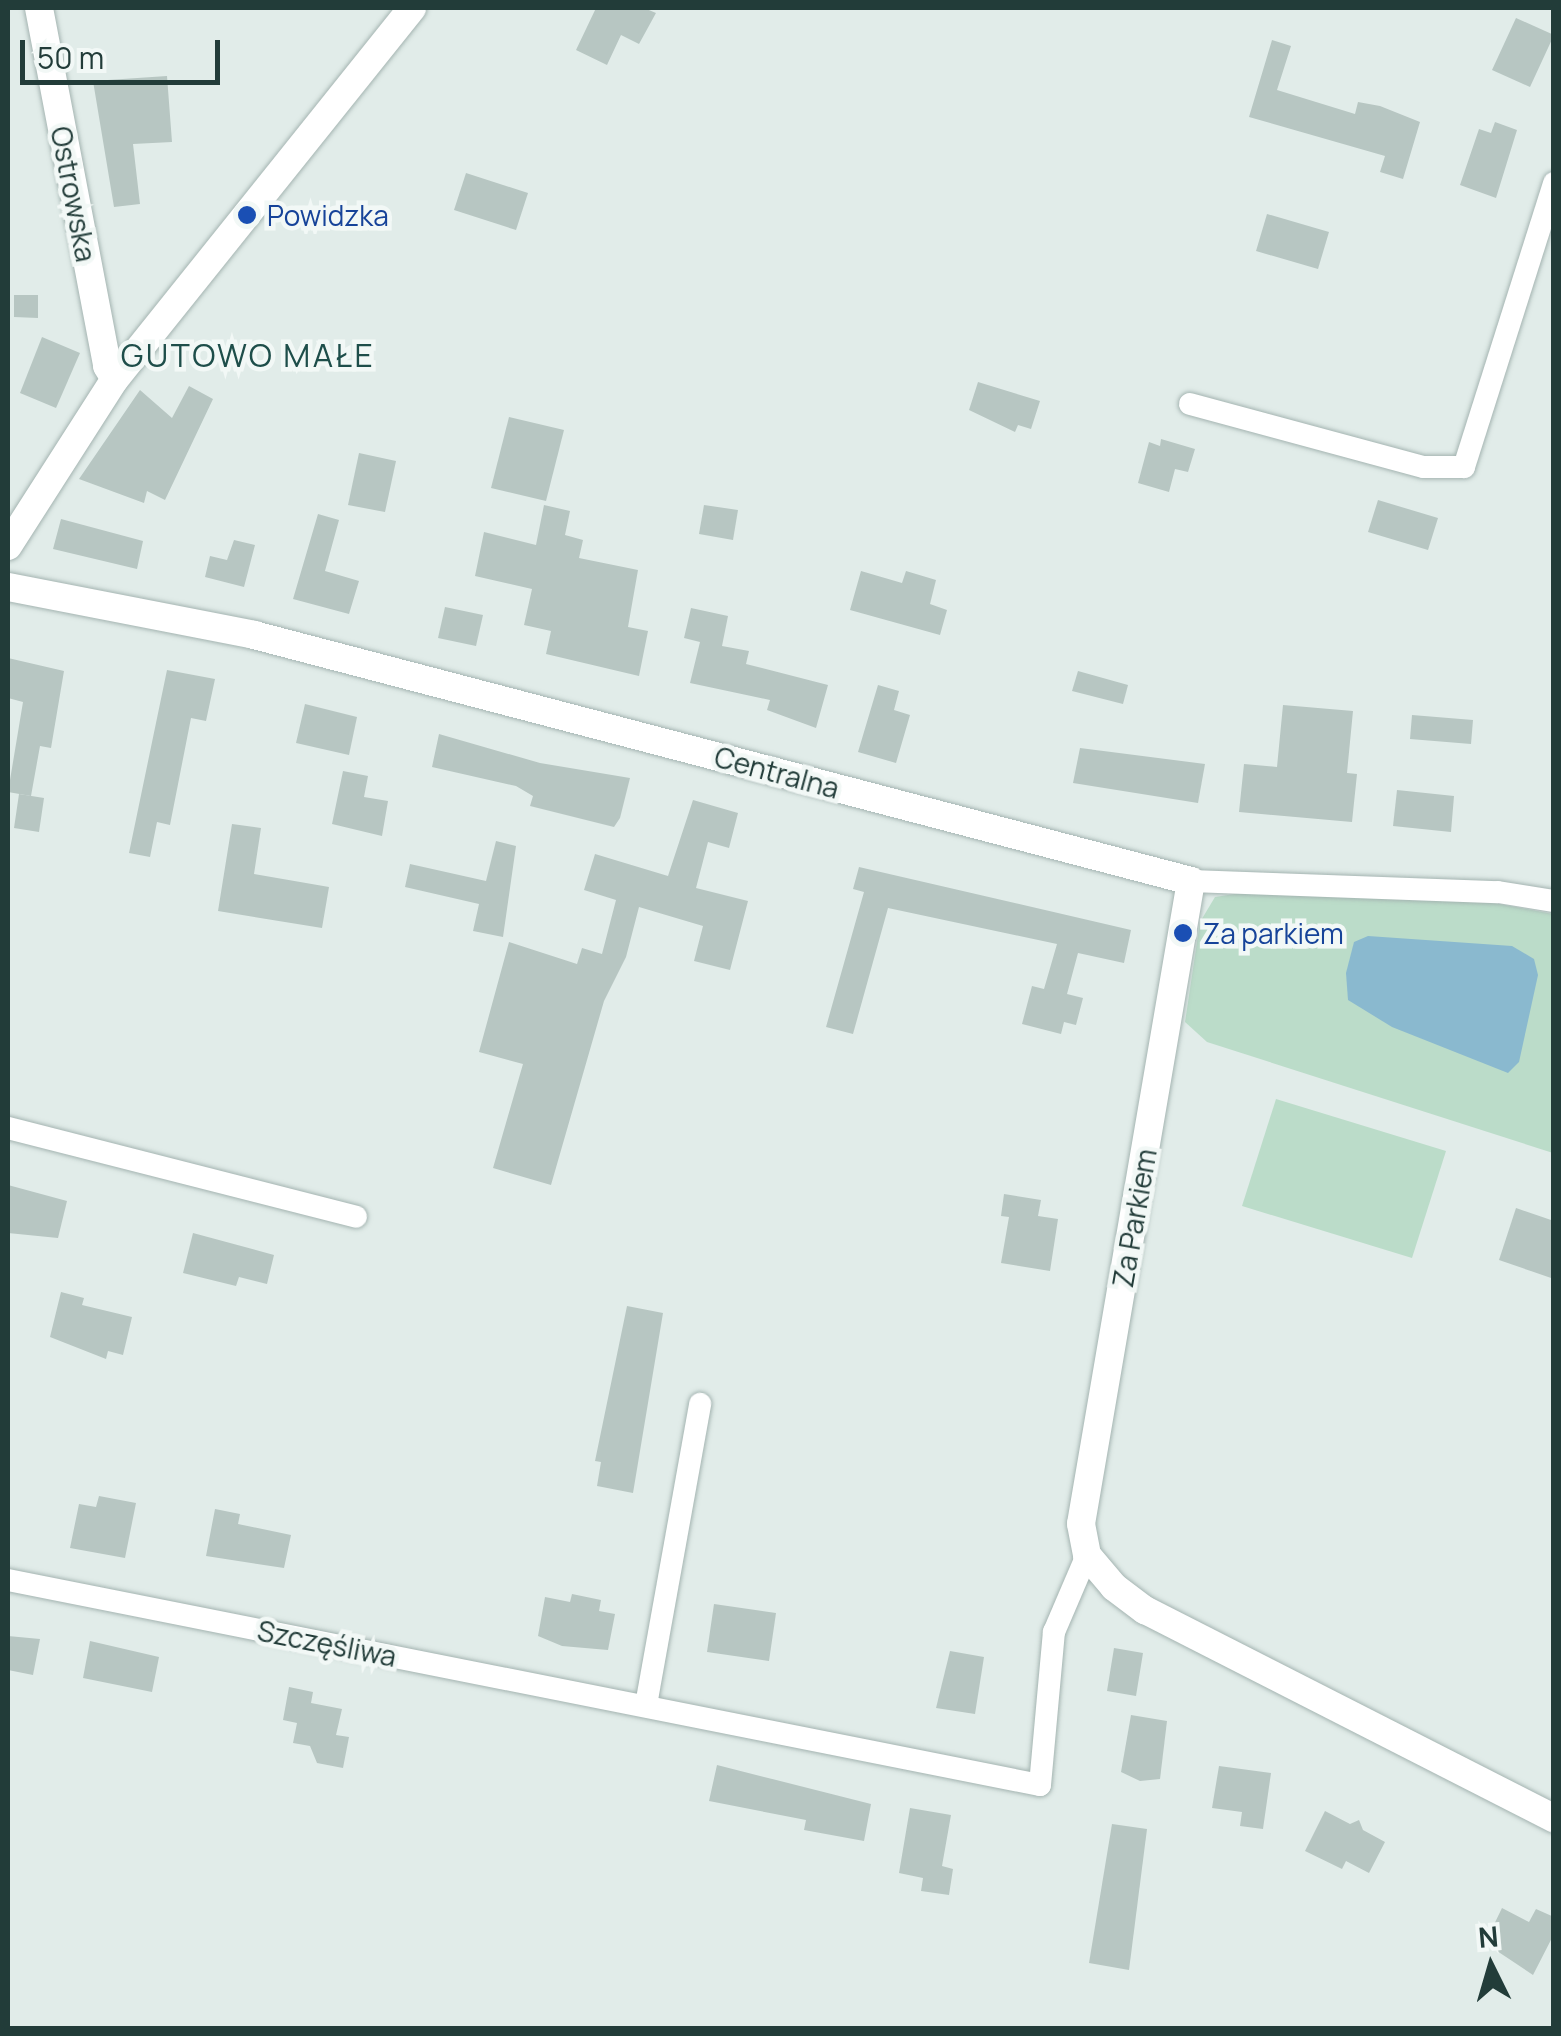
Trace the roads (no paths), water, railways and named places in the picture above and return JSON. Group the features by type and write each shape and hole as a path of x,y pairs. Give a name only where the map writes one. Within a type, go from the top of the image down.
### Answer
{"street":[{"name":"Ostrowska","path":"39,8 107,366 115,379"},
{"path":"8,546 115,379 412,8"},
{"path":"1190,404 1424,466 1464,467 1554,182"},
{"name":"Centralna","path":"8,587 254,635 1191,881 1498,892 1554,901"},
{"name":"Za Parkiem","path":"1040,1785 1054,1632 1087,1555 1081,1524 1191,881"},
{"path":"8,1128 356,1217"},
{"path":"646,1705 700,1404"},
{"path":"1087,1555 1114,1588 1144,1610 1554,1818"},
{"name":"Szczęśliwa","path":"8,1580 1040,1785"}],"water":[{"path":"1368,936 1512,946 1534,959 1538,975 1519,1062 1508,1073 1392,1027 1348,1000 1346,973 1354,942"}],"place":[{"name":"Powidzka","path":"247,215"},
{"name":"Za parkiem","path":"1183,933"}],"district":[{"name":"GUTOWO MAŁE","path":"248,355"}]}
